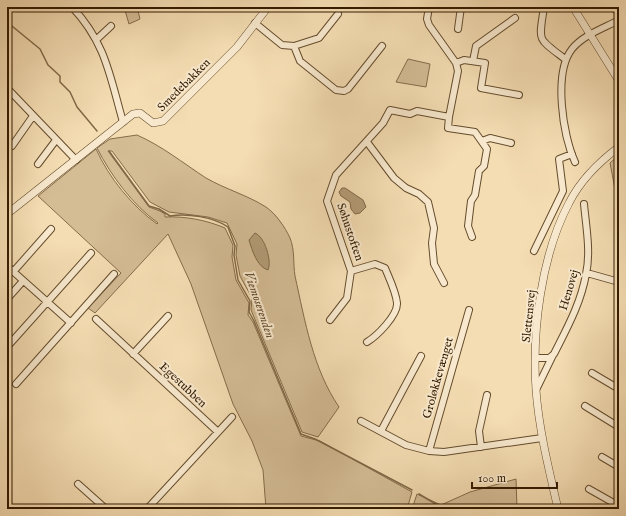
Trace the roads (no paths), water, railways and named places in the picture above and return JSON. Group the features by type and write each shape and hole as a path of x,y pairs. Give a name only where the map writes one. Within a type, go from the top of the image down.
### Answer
{"street":[{"path":"82,7 74,9 97,39 104,56 123,122"},
{"name":"Smedebakken","path":"7,214 133,114 140,114 153,123 163,121 237,47 268,7"},
{"path":"429,7 426,19 456,63 458,71 448,128 475,132 487,149 484,166 479,171 475,195 471,201 468,226 472,237"},
{"path":"458,29 462,7"},
{"path":"544,7 539,30 540,36 543,42 565,59"},
{"path":"573,7 619,81"},
{"path":"614,7 619,14"},
{"path":"255,23 282,45 294,46 319,38 338,14"},
{"path":"473,61 476,46 515,18"},
{"path":"575,162 563,121 561,99 565,59 578,43 619,20"},
{"path":"97,39 111,26"},
{"path":"294,46 300,61 340,92 348,89 382,46"},
{"path":"456,63 464,60 485,63 481,88 519,95"},
{"path":"8,93 34,116 76,160"},
{"name":"Søhustoften","path":"330,320 347,298 351,271 328,201 336,175 383,123 390,110 410,114 417,111 449,117"},
{"path":"12,146 34,116"},
{"path":"482,140 490,138 511,142"},
{"path":"38,164 56,140"},
{"path":"367,142 394,178 406,188 419,194 428,202 434,228 432,243 434,264 444,283"},
{"name":"Slettensvej","path":"558,509 542,438 536,390 536,358 540,301 551,249 569,202 581,184 598,164 619,147"},
{"path":"534,251 562,191 559,159 572,154"},
{"name":"Henovej","path":"536,390 577,307 587,273 587,239 584,204"},
{"path":"13,272 51,229"},
{"path":"7,347 91,253"},
{"name":"Søhustoften","path":"351,271 375,264 385,268 397,303 396,309 377,336 367,342"},
{"path":"7,266 71,323"},
{"path":"587,273 619,282"},
{"path":"16,384 114,274"},
{"path":"7,299 23,281"},
{"name":"Groløkkevænget","path":"429,452 469,310"},
{"path":"133,354 168,316"},
{"name":"Egestubben","path":"96,319 218,432"},
{"path":"536,358 549,358 554,354"},
{"name":"Groløkkevænget","path":"381,431 421,356"},
{"path":"592,373 619,389"},
{"path":"481,447 479,431 487,395"},
{"path":"585,406 619,427"},
{"path":"147,509 232,417"},
{"path":"361,421 406,444 429,452 444,452 542,438"},
{"path":"602,456 619,467"},
{"path":"78,484 106,509"},
{"path":"589,489 619,506"}],"waterway":[{"name":"Viemoserenden","path":"7,22 40,49 48,65 60,76 60,82 70,92 77,107 97,131"},
{"name":"Viemoserenden","path":"109,151 149,206 159,209 170,216 184,215 208,218 228,227 235,246 234,255 238,280 250,301 249,312 301,434 315,439 412,490"},
{"name":"Viemoserenden","path":"419,494 444,509"}]}
